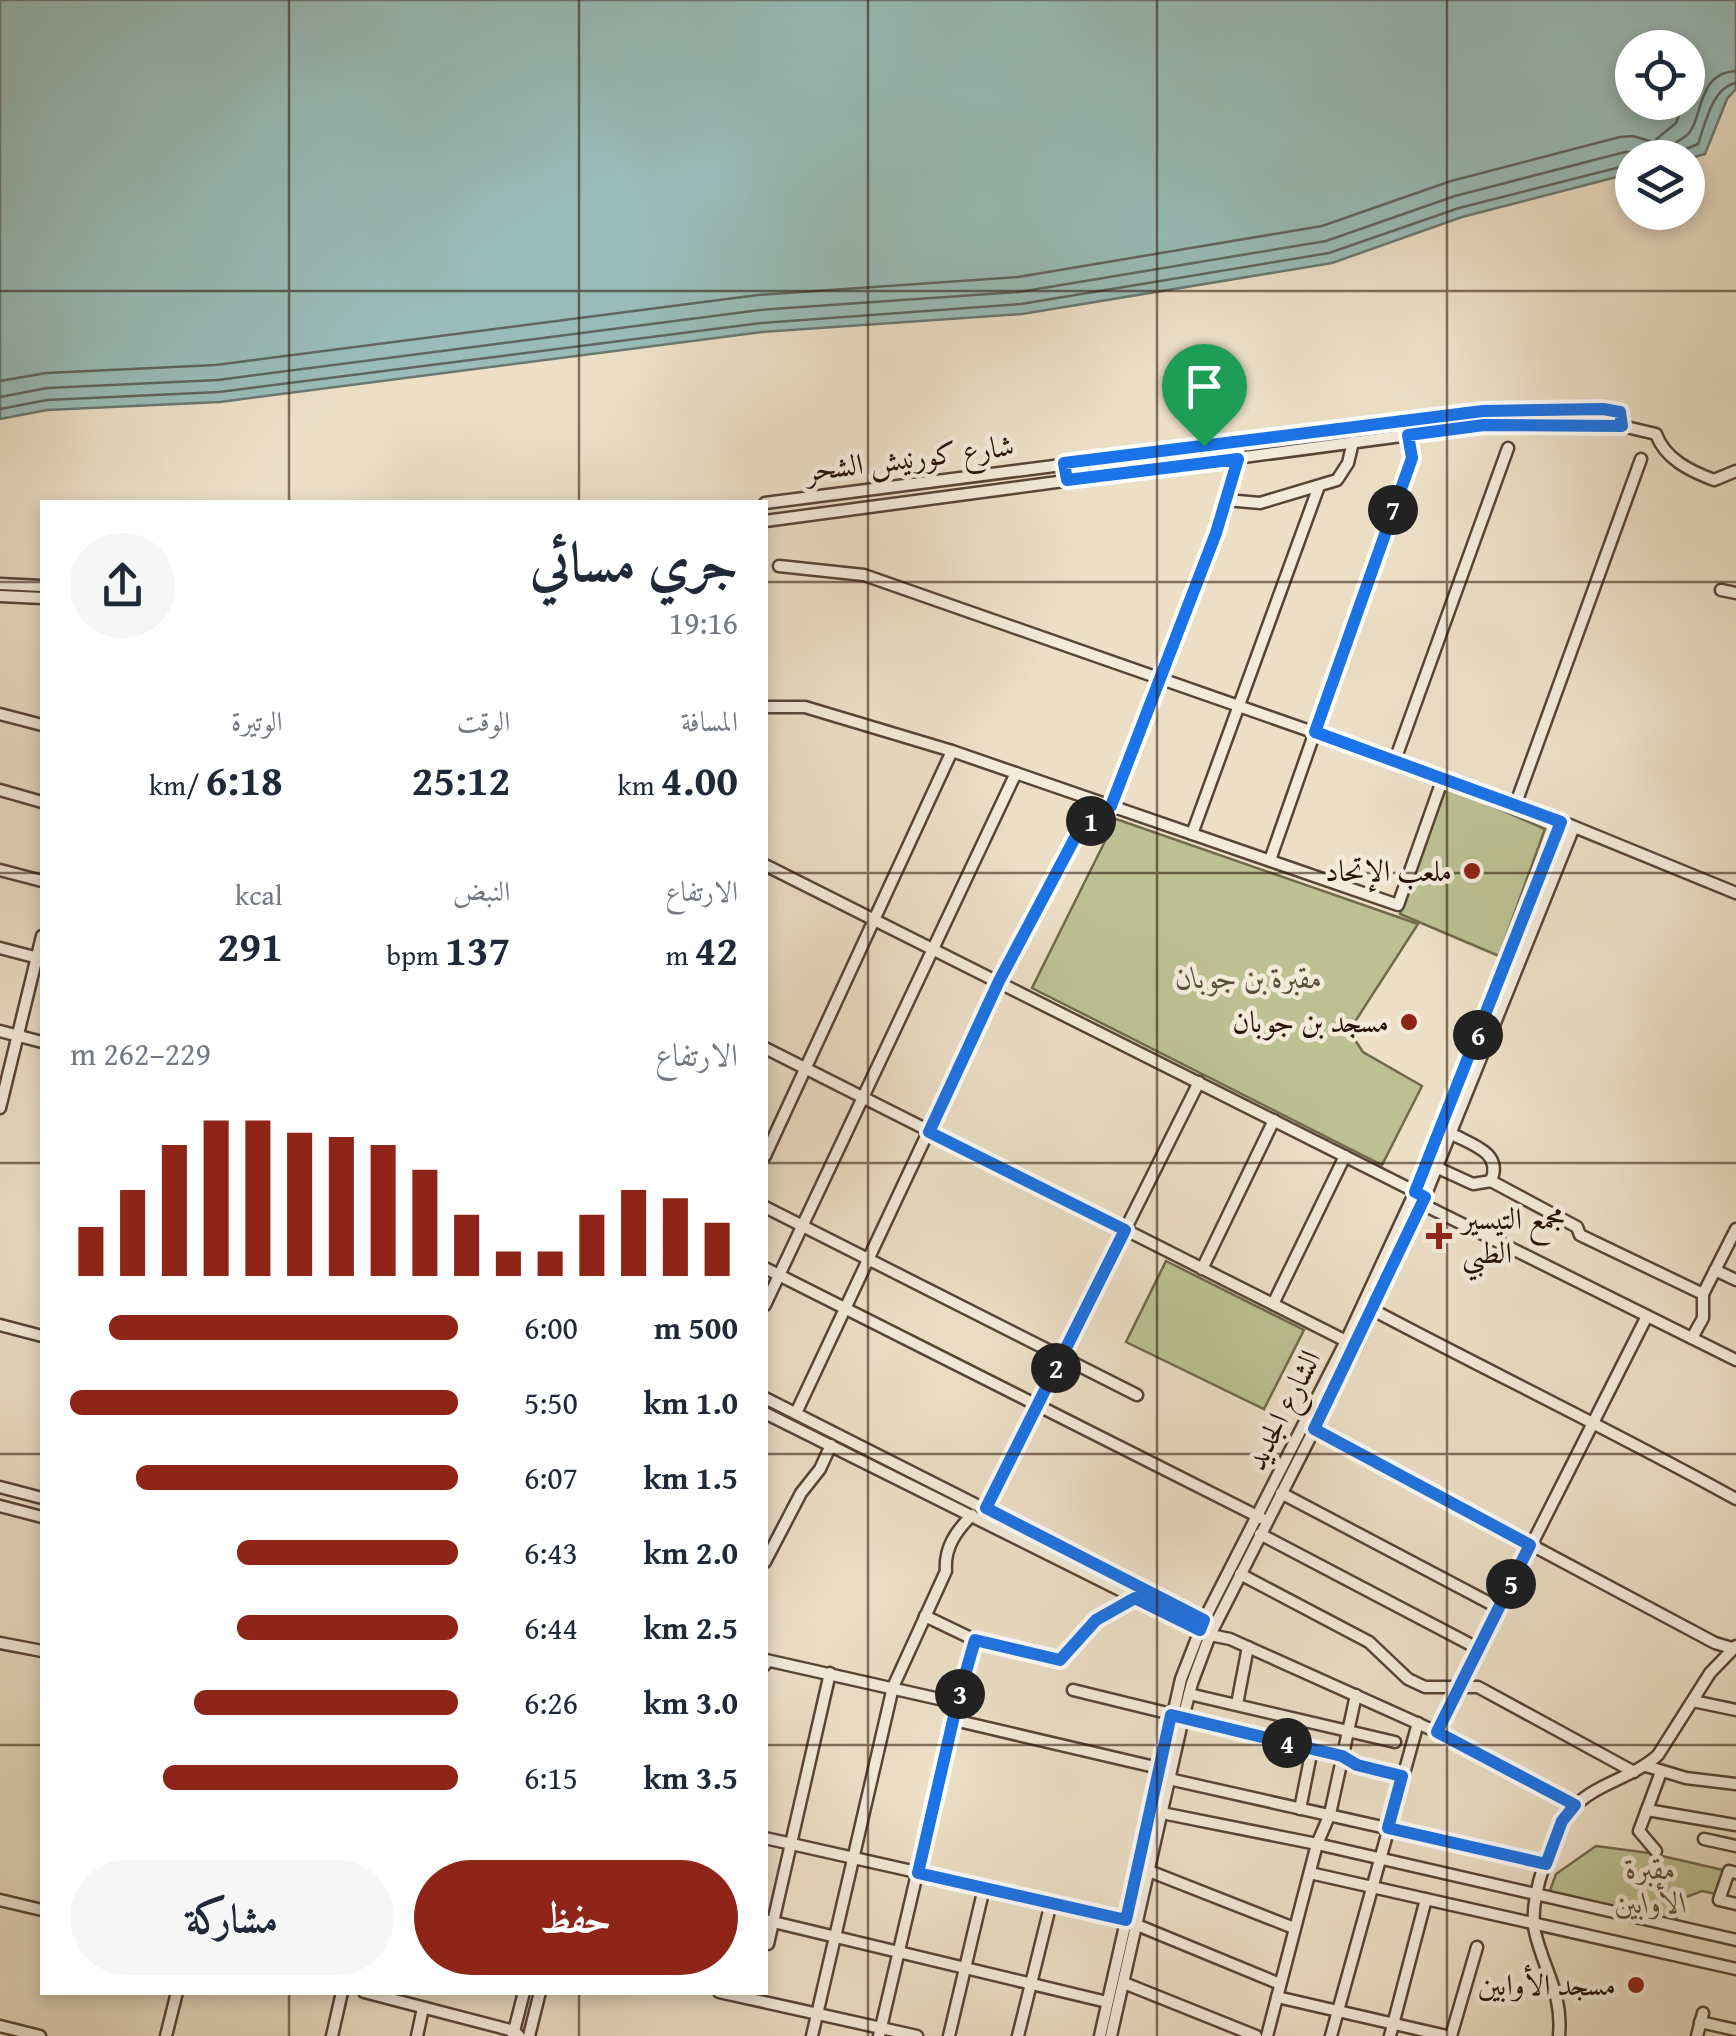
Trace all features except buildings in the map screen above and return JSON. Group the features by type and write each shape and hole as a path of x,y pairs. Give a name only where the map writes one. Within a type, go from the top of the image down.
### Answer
{"street":[{"name":"شارع كورنيش الشحر","path":"768,502 1483,411 1603,409 1620,412 1622,426 1484,425 768,521"},
{"path":"1622,426 1656,434 1662,449 1695,473 1714,480 1736,471"},
{"path":"1270,860 1412,458 1408,435"},
{"path":"1226,500 1260,503 1338,480 1348,463 1353,442"},
{"path":"1394,760 1508,448"},
{"path":"796,1413 999,981 1078,832 1111,806 1163,678 1238,459"},
{"path":"1516,804 1641,459"},
{"path":"1064,463 1067,480"},
{"path":"1192,834 1320,486"},
{"path":"779,566 864,575 1516,804 1736,893"},
{"path":"0,584 40,598"},
{"path":"0,596 40,586"},
{"path":"1721,590 1736,593"},
{"path":"768,707 805,707 952,751 1398,905 1443,778"},
{"path":"0,714 40,724"},
{"path":"768,1149 952,751"},
{"path":"768,1299 1016,773"},
{"path":"0,790 40,801"},
{"name":"الشارع الجديد","path":"1100,2036 1149,1871 1169,1778 1177,1716 1189,1694 1207,1628 1240,1574 1260,1534 1262,1518 1281,1493 1373,1310 1421,1198 1561,822"},
{"name":"الشارع الجديد","path":"1112,2036 1159,1768 1207,1628 1346,1341 1438,1168 1574,828"},
{"path":"768,866 1345,1156 1736,1360"},
{"path":"0,870 40,881"},
{"path":"0,948 40,958 0,1108"},
{"path":"0,1031 40,1041"},
{"path":"768,1050 1346,1341"},
{"path":"986,1508 1199,1082"},
{"path":"1202,1268 1274,1120"},
{"path":"1452,1134 1491,1156 1495,1165 1492,1182"},
{"path":"1273,1304 1345,1156"},
{"path":"1438,1168 1479,1186 1492,1182 1577,1227 1580,1235 1703,1294"},
{"path":"768,1208 1137,1395"},
{"path":"1692,1338 1703,1318 1703,1294 1736,1229"},
{"path":"768,1269 1262,1518"},
{"path":"1715,1270 1736,1280"},
{"path":"1373,1310 1592,1424 1638,1443 1736,1499"},
{"path":"1437,1732 1647,1316"},
{"path":"0,1325 40,1335"},
{"path":"768,1399 986,1508 1207,1628"},
{"path":"768,1414 1135,1598 1437,1732 1575,1805"},
{"path":"1314,1429 1715,1643 1734,1647"},
{"path":"768,1556 831,1445"},
{"path":"0,1487 40,1497"},
{"path":"16,1491 6,1508 40,1517"},
{"path":"1281,1493 1499,1608"},
{"path":"812,2036 892,1687 946,1571 944,1556 958,1530 972,1516"},
{"path":"1260,1534 1478,1648"},
{"path":"1240,1574 1369,1642 1408,1680 1424,1687 1478,1687 1634,1772"},
{"path":"925,1616 975,1640 1060,1660 1096,1620 1135,1598"},
{"path":"880,2032 975,1640"},
{"path":"0,1643 40,1651"},
{"path":"1237,1704 1248,1647"},
{"path":"1558,2036 1561,2013 1534,1923 1546,1864 1562,1821 1575,1805 1646,1766 1669,1740 1710,1672 1734,1647"},
{"path":"768,1660 957,1703"},
{"path":"768,1944 769,1921 830,1674"},
{"path":"1073,1690 1342,1756 1357,1765 1402,1776"},
{"path":"1189,1694 1395,1742"},
{"path":"1267,2036 1294,1928 1330,1814 1356,1696"},
{"path":"1693,1701 1736,1710"},
{"path":"954,1720 1159,1768"},
{"path":"1332,2036 1418,1723"},
{"path":"1300,1809 1312,1749"},
{"path":"1646,1766 1736,1784"},
{"path":"1656,1852 1638,1831 1661,1772"},
{"path":"1169,1778 1546,1864"},
{"path":"1647,1810 1736,1825"},
{"path":"1162,1813 1318,1844 1736,1940"},
{"path":"768,1839 1131,1922 1280,1984"},
{"path":"1704,1839 1736,1846"},
{"path":"1149,1871 1294,1928"},
{"path":"1736,1873 1728,1871 1719,1900 1736,1904"},
{"path":"1310,1873 1736,1969"},
{"path":"949,2036 984,1888"},
{"path":"1390,2036 1426,1899"},
{"path":"0,1900 40,1910"},
{"path":"1018,2036 1051,1903"},
{"path":"769,1921 1107,2002"},
{"path":"1277,1997 1449,2036 1477,1947"},
{"path":"1124,1983 1256,2036"},
{"path":"166,2036 176,1995"},
{"path":"332,2036 341,1995"},
{"path":"375,1995 515,2034 523,1995"},
{"path":"529,2036 539,1995"},
{"path":"732,1995 880,2032 917,2036"},
{"path":"417,2036 423,2008"},
{"path":"1697,2036 1701,2018 1736,2030"},
{"path":"0,2026 40,2036"}],"green space":[{"name":"ملعب الإتحاد","path":"1446,786 1545,829 1499,956 1400,914"},
{"name":"مقبرة بن جوبان","path":"1116,819 1418,924 1349,1031 1363,1052 1422,1086 1382,1165 1032,988"},
{"path":"1166,1261 1304,1330 1264,1409 1126,1342"},
{"name":"مقبرة الأوابين","path":"1596,1846 1723,1870 1716,1894 1702,1891 1681,1899 1675,1924 1548,1896 1556,1874"}],"water":[{"path":"0,0 1736,0 1736,89 1727,99 1705,154 1705,140 1615,140 1615,177 1462,217 1332,263 1022,314 762,332 220,402 47,410 0,419"}],"place":[{"name":"ملعب الإتحاد","path":"1472,871"},
{"name":"مسجد بن جوبان","path":"1409,1022"},
{"name":"مجمع التيسير الطبي","path":"1439,1236"},
{"name":"مسجد الأوابين","path":"1636,1985"}],"route":[{"path":"1483,411 1620,412 1622,426 1484,425 1408,435 1412,458 1315,732 1561,822 1415,1192 1425,1197 1314,1429 1530,1545 1437,1732 1575,1805 1562,1821 1546,1864 1388,1828 1402,1776 1357,1765 1342,1756 1171,1715 1126,1920 918,1873 975,1640 1060,1660 1096,1620 1135,1598 1200,1630 1204,1620 986,1508 1125,1230 929,1132 999,981 1078,832 1111,806 1163,678 1216,533 1238,459 1067,480 1064,463 1204,446 1483,411"}]}
